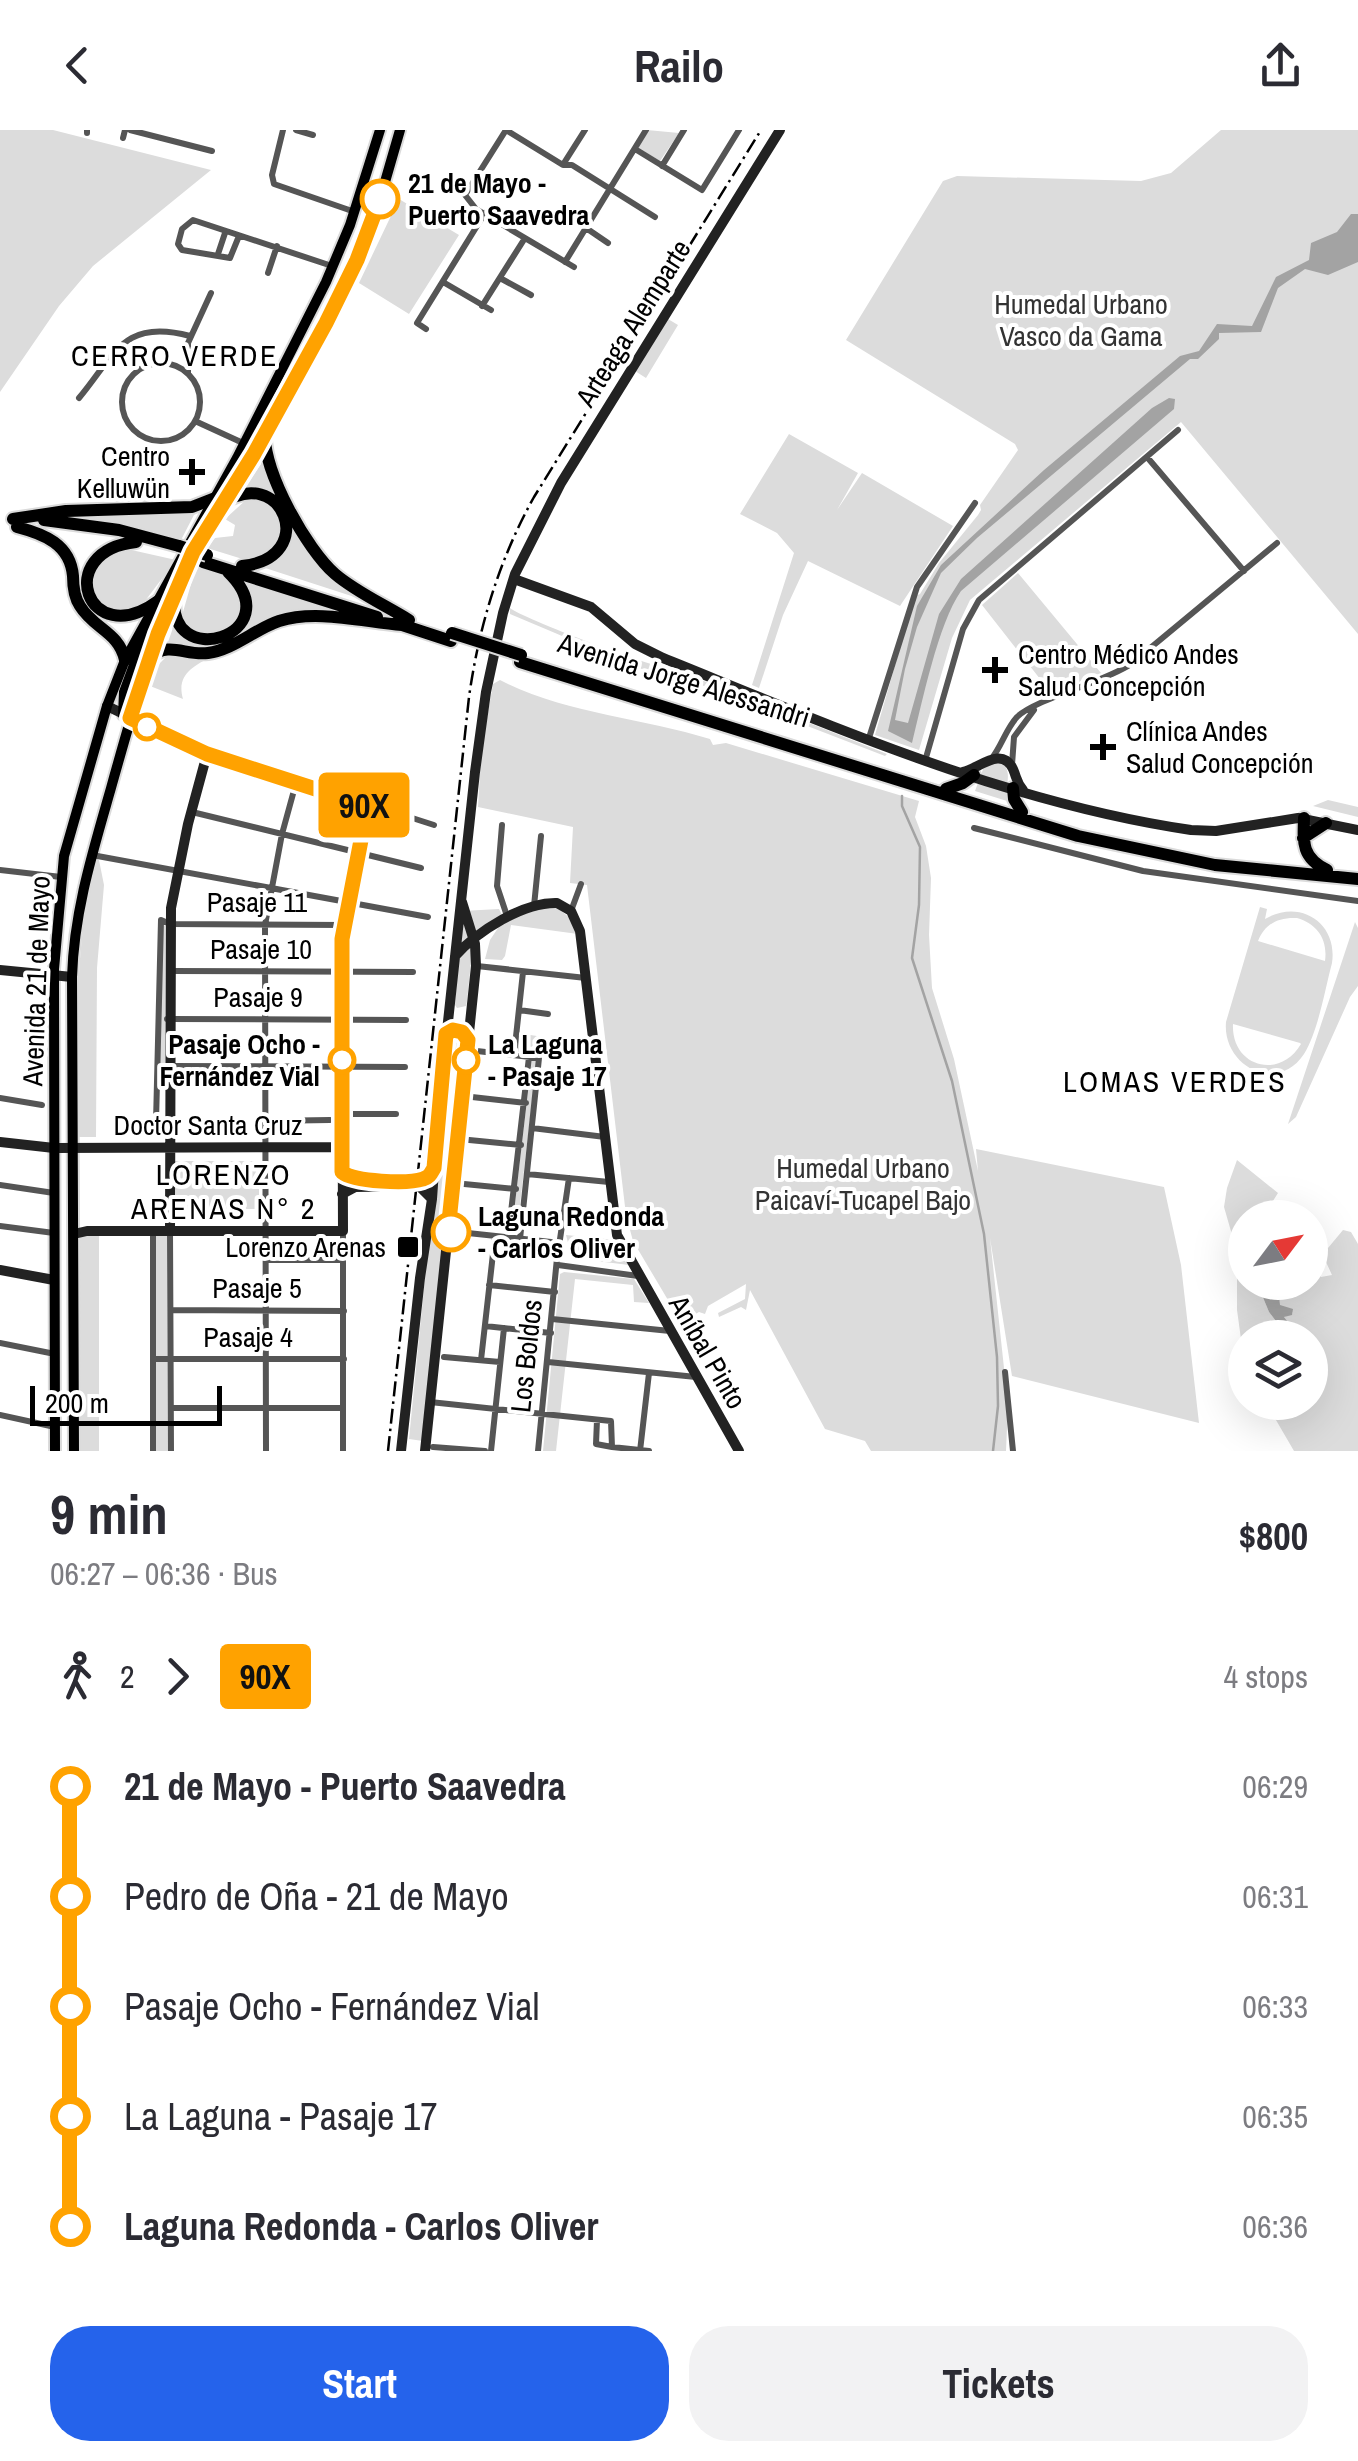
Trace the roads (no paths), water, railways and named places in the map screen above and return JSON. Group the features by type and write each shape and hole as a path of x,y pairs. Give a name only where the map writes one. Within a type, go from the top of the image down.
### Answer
{"highway":[{"path":"265,435 270,471 320,558 344,581 406,623"},
{"path":"7,523 80,510 192,507 256,492 275,501 287,532 279,551 262,562 242,566"},
{"path":"7,523 46,537 62,548 70,562 79,605 119,642 125,660"},
{"name":"Avenida Jorge Alessandri","path":"7,523 87,524 242,566 406,623"},
{"name":"Avenida Jorge Alessandri","path":"7,523 72,530 177,550"},
{"path":"136,542 110,548 94,560 88,572 88,593 100,611 115,617 156,605"},
{"name":"Avenida Jorge Alessandri","path":"201,556 222,568 452,637 980,808 1095,840 1231,867 1356,878"},
{"path":"175,593 177,618 190,634 209,640 230,634 244,616 246,600 236,581 222,568"},
{"path":"150,657 170,648 214,652 295,618 406,623"},
{"name":"Avenida Jorge Alessandri","path":"520,659 1022,812 1162,847 1327,870 1356,878"},
{"path":"946,788 958,786 972,771"},
{"path":"1013,779 1014,800 1022,812"},
{"path":"1304,818 1303,838 1308,857 1327,870"},
{"path":"1303,838 1326,823"}],"main road":[{"path":"201,556 218,502 244,444 333,267 380,130"},
{"path":"218,502 265,435 352,270 376,212 400,130"},
{"name":"Avenida 21 de Mayo","path":"55,1451 54,975 60,877 108,706 125,660 192,539 218,502"},
{"name":"Avenida 21 de Mayo","path":"74,1451 72,977 78,914 126,717 175,593 201,556"},
{"path":"126,717 124,692 156,605"},
{"path":"54,1280 74,1272"}],"street":[{"path":"283,130 272,175 274,184 355,212"},
{"path":"296,130 313,135"},
{"path":"574,267 470,205 466,195 506,130 563,164 572,165 655,217"},
{"path":"563,164 585,130"},
{"path":"565,262 646,130"},
{"path":"635,149 702,190 739,130"},
{"name":"Arteaga Alemparte","path":"402,1446 486,692 507,600 521,578 530,543 600,418 780,130"},
{"path":"662,166 682,131"},
{"path":"126,133 161,134 212,151"},
{"path":"426,329 418,323 485,213"},
{"path":"238,236 232,256 182,250 178,244 182,230 193,220 333,267"},
{"path":"586,228 608,243"},
{"path":"218,254 225,233"},
{"path":"482,306 525,238"},
{"path":"268,273 276,246"},
{"path":"500,278 531,295"},
{"path":"443,282 491,310"},
{"path":"188,374 170,364 144,367 133,376 126,387 123,408 136,431 154,440 175,438 195,421 200,396 188,374 186,350 211,293"},
{"path":"79,398 113,350 125,340 157,332 190,336"},
{"path":"195,421 244,444"},
{"path":"924,760 963,629 974,606 1178,430"},
{"path":"1147,457 1244,571"},
{"path":"868,741 916,587 975,503"},
{"path":"972,771 992,758 1016,719 1123,670 1277,543"},
{"path":"521,578 592,607 646,650 868,741 924,760 1013,779"},
{"path":"108,706 207,754 366,807 378,807 434,825"},
{"path":"1013,779 1016,732 1039,706"},
{"path":"171,1451 170,924 191,812 207,754"},
{"path":"992,758 1002,759 1027,794 1192,830 1216,831 1304,818 1358,830"},
{"path":"266,1451 265,924 282,834 297,782"},
{"path":"343,1451 341,972 344,924 369,814 366,807"},
{"path":"191,812 421,868"},
{"path":"502,825 497,886 504,922"},
{"path":"974,828 1144,872 1358,900"},
{"path":"534,906 541,836"},
{"path":"92,855 428,916"},
{"path":"0,870 60,877"},
{"path":"454,957 474,940 534,906 558,904 571,911 581,884"},
{"path":"428,1448 476,966 474,940 461,896"},
{"name":"Aníbal Pinto","path":"571,911 578,923 586,978 618,1235 739,1451"},
{"path":"170,924 161,920 159,928 156,1019 156,1122 170,1122"},
{"path":"476,966 483,946 504,922"},
{"name":"Pasaje 11","path":"170,924 344,924"},
{"path":"476,966 586,978"},
{"path":"0,970 72,977"},
{"name":"Pasaje 10","path":"170,971 413,972"},
{"path":"514,1054 524,972"},
{"path":"519,1010 548,1014"},
{"path":"448,1013 459,1018 471,1014"},
{"name":"Pasaje 9","path":"156,1019 406,1020"},
{"path":"446,1034 457,1030 468,1045 539,1058 520,1239"},
{"path":"508,1238 529,1056"},
{"path":"170,1066 405,1066"},
{"path":"462,1096 534,1104"},
{"path":"0,1098 42,1105"},
{"path":"342,1114 396,1114"},
{"path":"265,1120 330,1120"},
{"path":"532,1128 605,1136"},
{"path":"458,1138 530,1147"},
{"name":"Doctor Santa Cruz","path":"0,1142 54,1148 342,1147"},
{"path":"342,1172 359,1180 417,1180 427,1177 434,1168"},
{"path":"527,1174 609,1182"},
{"path":"448,1231 553,1242 558,1248 569,1178"},
{"path":"452,1182 525,1190"},
{"path":"0,1185 54,1194"},
{"path":"342,1194 355,1187 419,1186 432,1199"},
{"path":"0,1226 54,1233"},
{"path":"153,1231 153,1451"},
{"path":"74,1234 342,1231"},
{"path":"482,1360 495,1236"},
{"name":"Los Boldos","path":"538,1451 558,1248"},
{"path":"266,1260 343,1260"},
{"path":"558,1266 638,1276"},
{"path":"0,1270 54,1280"},
{"path":"490,1285 555,1292"},
{"name":"Pasaje 5","path":"171,1310 344,1311"},
{"path":"552,1318 670,1331"},
{"path":"485,1326 551,1333"},
{"path":"402,1446 415,1451 488,1451 504,1328"},
{"path":"0,1342 55,1354"},
{"path":"444,1356 500,1362"},
{"name":"Pasaje 4","path":"153,1360 344,1359"},
{"path":"548,1362 696,1377"},
{"path":"640,1450 648,1372"},
{"path":"1006,1372 1014,1451"},
{"path":"430,1402 614,1423 612,1447"},
{"path":"171,1408 343,1408"},
{"path":"0,1415 55,1428"},
{"path":"598,1420 596,1448 649,1451"}],"waterway":[{"path":"902,796 902,806 920,847 919,905 912,958 952,1081 984,1234 997,1357 998,1406 993,1451"}],"railway":[{"path":"388,1451 469,697 485,619 510,545 534,497 761,130"}],"place":[{"name":"21 de Mayo - Puerto Saavedra","path":"380,199"},
{"name":"Centro Kelluwün","path":"192,472"},
{"name":"Centro Médico Andes Salud Concepción","path":"995,670"},
{"name":"Clínica Andes Salud Concepción","path":"1103,747"},
{"name":"Pasaje Ocho - Fernández Vial","path":"342,1060"},
{"name":"La Laguna - Pasaje 17","path":"466,1060"},
{"name":"Laguna Redonda - Carlos Oliver","path":"451,1232"},
{"name":"Lorenzo Arenas","path":"408,1247"}],"district":[{"name":"CERRO VERDE","path":"175,356"},
{"name":"LOMAS VERDES","path":"1175,1082"},
{"name":"LORENZO ARENAS N° 2","path":"224,1192"}],"park label":[{"name":"Humedal Urbano Vasco da Gama","path":"1081,320"},
{"name":"Humedal Urbano Paicaví-Tucapel Bajo","path":"863,1184"}]}
